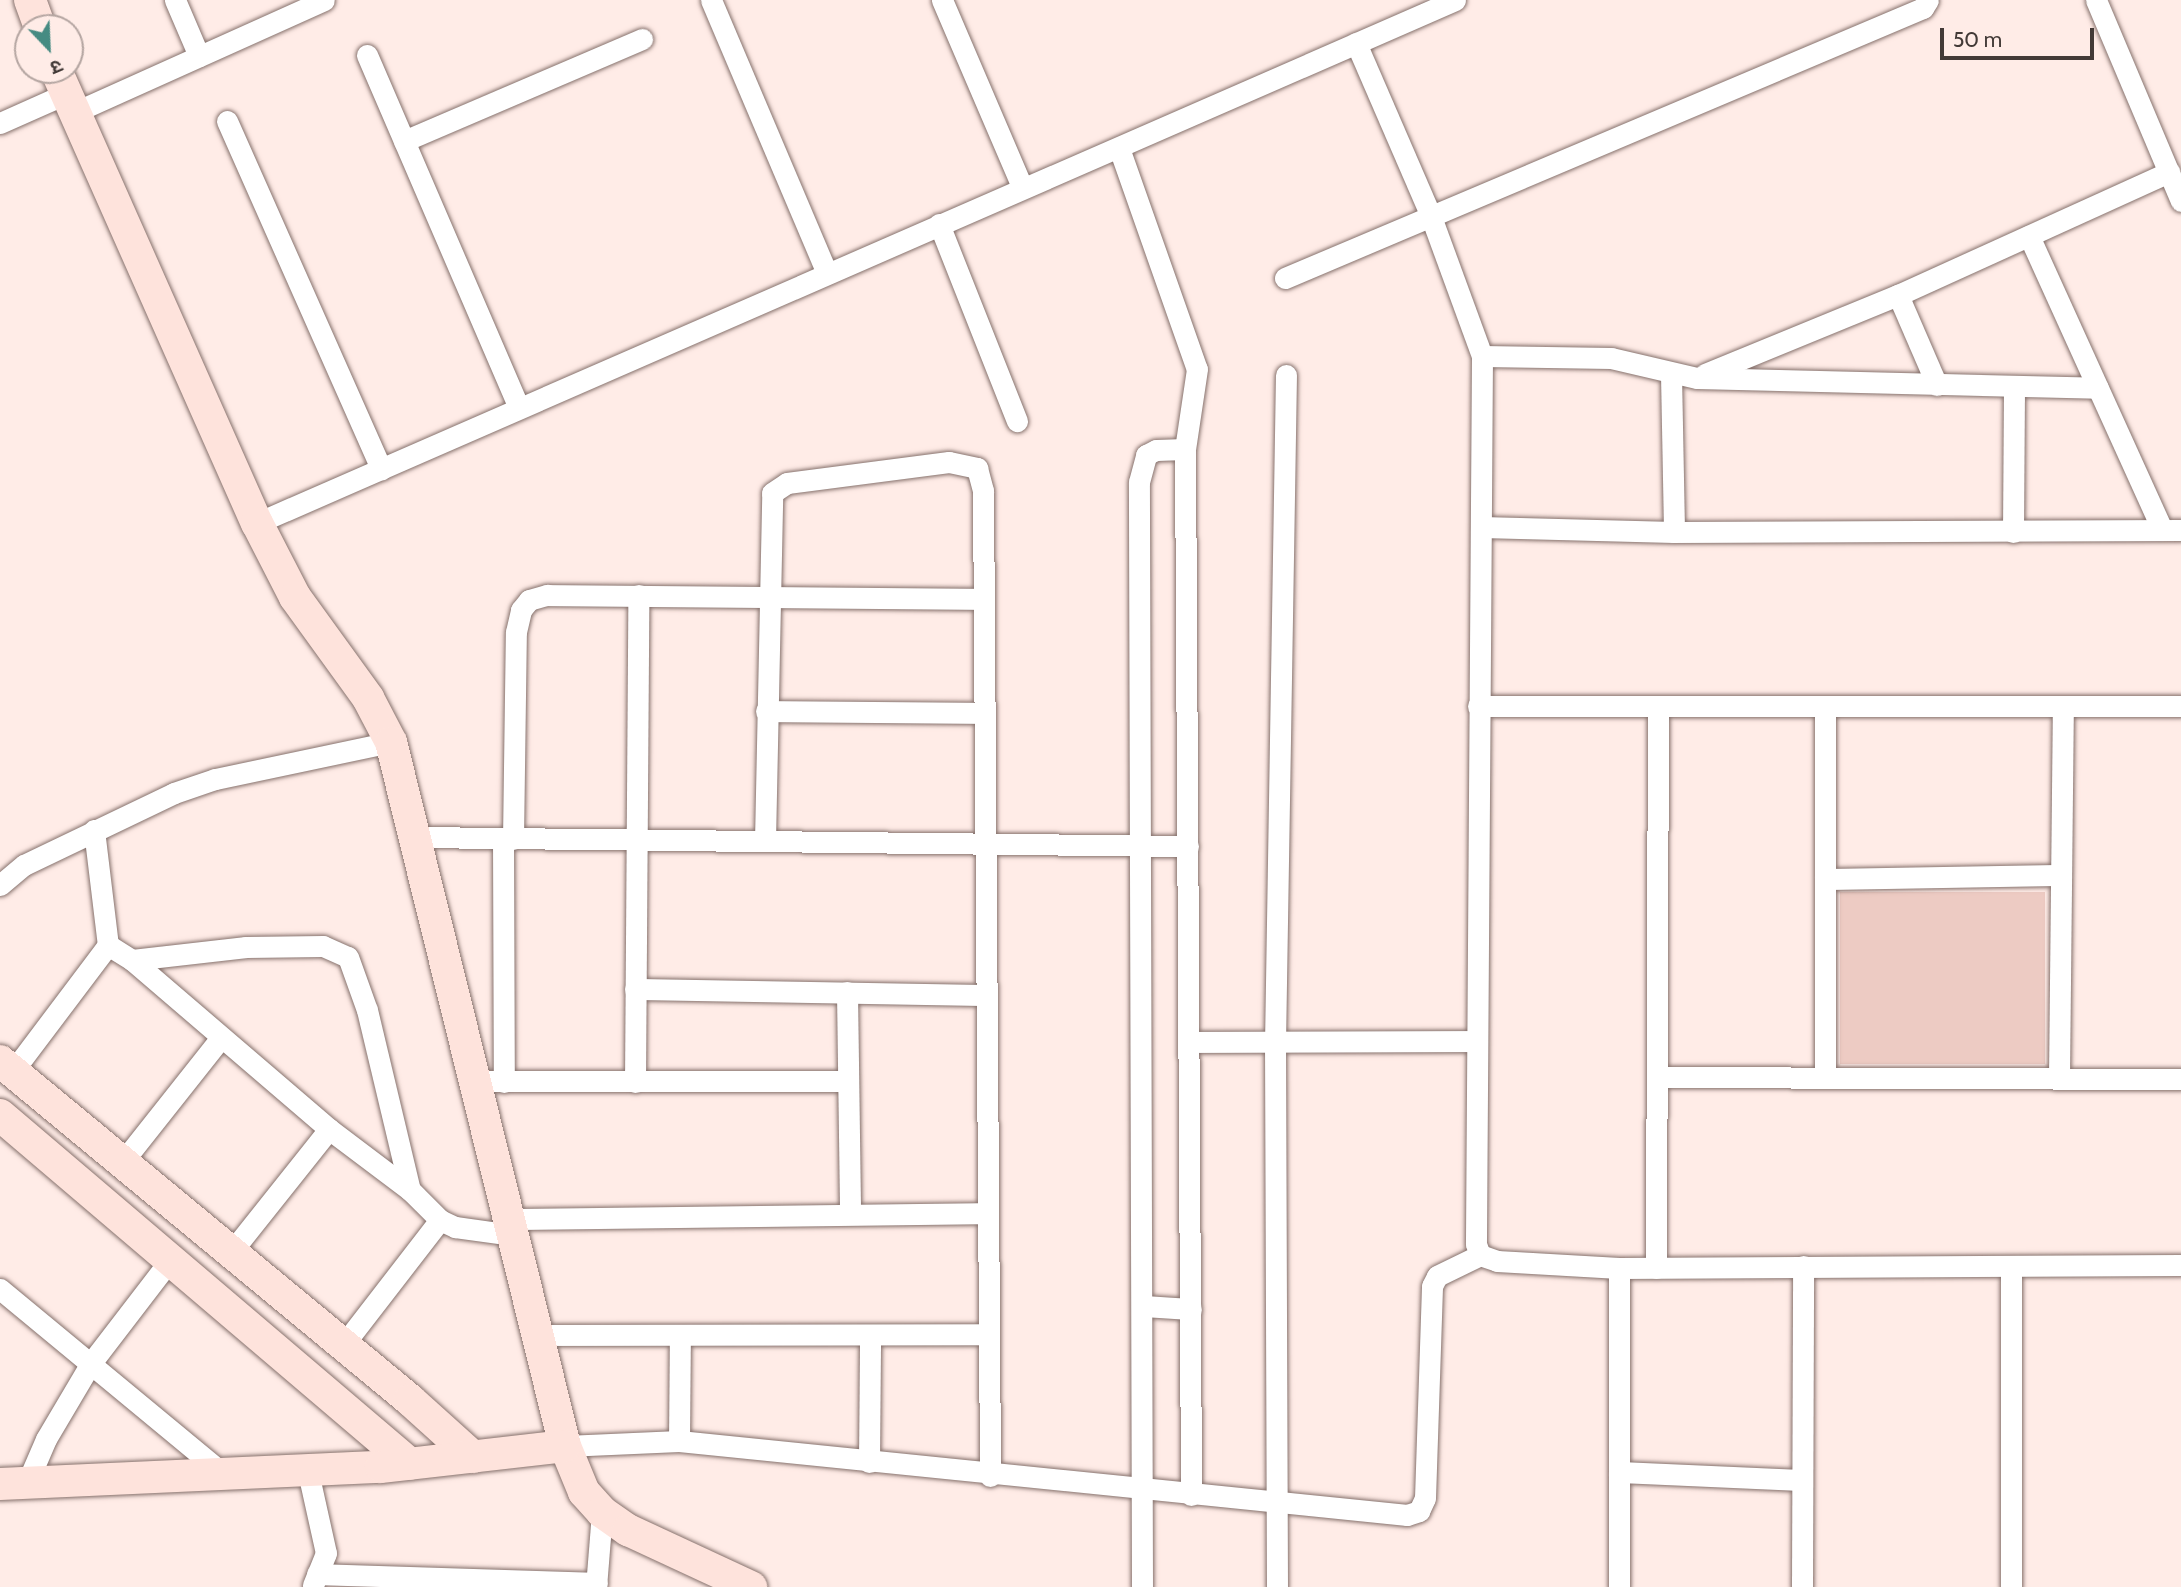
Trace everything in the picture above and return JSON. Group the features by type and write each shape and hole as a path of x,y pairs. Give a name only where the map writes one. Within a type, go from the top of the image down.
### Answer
{"street":[{"path":"175,0 199,56"},
{"path":"0,123 65,93 199,56 324,0"},
{"path":"711,0 827,272"},
{"path":"942,0 1023,187"},
{"path":"257,523 1455,0"},
{"path":"1284,278 1923,8 1928,0"},
{"path":"1697,378 1898,295 2029,236 2176,185 2104,3"},
{"path":"404,141 642,39"},
{"path":"1356,43 1430,215 1482,356 1476,1041 1476,1244 1480,1255"},
{"path":"367,55 519,408"},
{"path":"65,93 257,523 295,597 368,698 391,743 415,837 490,1082 511,1227 565,1446 584,1492 602,1512 671,1553 751,1587"},
{"path":"227,121 381,469"},
{"path":"1119,148 1197,369 1185,449 1191,1495"},
{"path":"939,224 1017,421"},
{"path":"1481,527 1674,531 2171,530 2098,388 2029,236"},
{"path":"1898,295 1937,385"},
{"path":"1482,356 1611,358 1697,378 2098,388"},
{"path":"1671,374 1674,531"},
{"path":"1277,1587 1280,1503 1275,1044 1286,375"},
{"path":"2013,532 2014,387"},
{"path":"1142,1587 1139,482 1146,455 1156,450 1185,449"},
{"path":"765,841 768,505 776,487 964,462 977,468 982,478 990,1476"},
{"path":"490,1082 508,839 516,632 521,610 529,600 547,595 982,599"},
{"path":"635,1082 638,595"},
{"path":"1479,706 2181,706"},
{"path":"2059,1079 2063,706"},
{"path":"1656,1268 1658,707"},
{"path":"1825,707 1825,1078"},
{"path":"766,711 983,713"},
{"path":"0,885 24,865 94,830 215,779 391,743"},
{"path":"94,830 108,945 6,1066 124,1160 473,1457"},
{"path":"415,837 1188,846"},
{"path":"1825,879 2060,875"},
{"path":"108,945 132,960 220,1039 329,1129 410,1190 440,1220 455,1227 850,1214 988,1213"},
{"path":"132,960 246,947 323,946 348,957 367,1010 410,1190"},
{"path":"635,989 986,995"},
{"path":"847,992 850,1214"},
{"path":"124,1160 220,1039"},
{"path":"1189,1042 1275,1044 1476,1041"},
{"path":"1658,1077 2181,1079"},
{"path":"490,1082 848,1081"},
{"path":"0,1115 410,1464"},
{"path":"232,1251 329,1129"},
{"path":"344,1345 440,1220"},
{"path":"14,1483 307,1472 410,1464 565,1446 679,1441 990,1476 1407,1515 1424,1505 1432,1286 1437,1276 1480,1255 1497,1261 1619,1268 2181,1265"},
{"path":"14,1483 46,1438 91,1363 170,1260"},
{"path":"1802,1266 1802,1587"},
{"path":"2011,1266 2011,1587"},
{"path":"1619,1268 1619,1587"},
{"path":"0,1289 226,1476"},
{"path":"1143,1306 1191,1309"},
{"path":"538,1335 989,1334"},
{"path":"679,1441 680,1335"},
{"path":"869,1462 870,1335"},
{"path":"307,1472 326,1553 315,1581 597,1585 602,1512"},
{"path":"1619,1472 1802,1480"}],"shaded area":[{"path":"1840,892 2045,892 2045,1064 1840,1064"}]}
